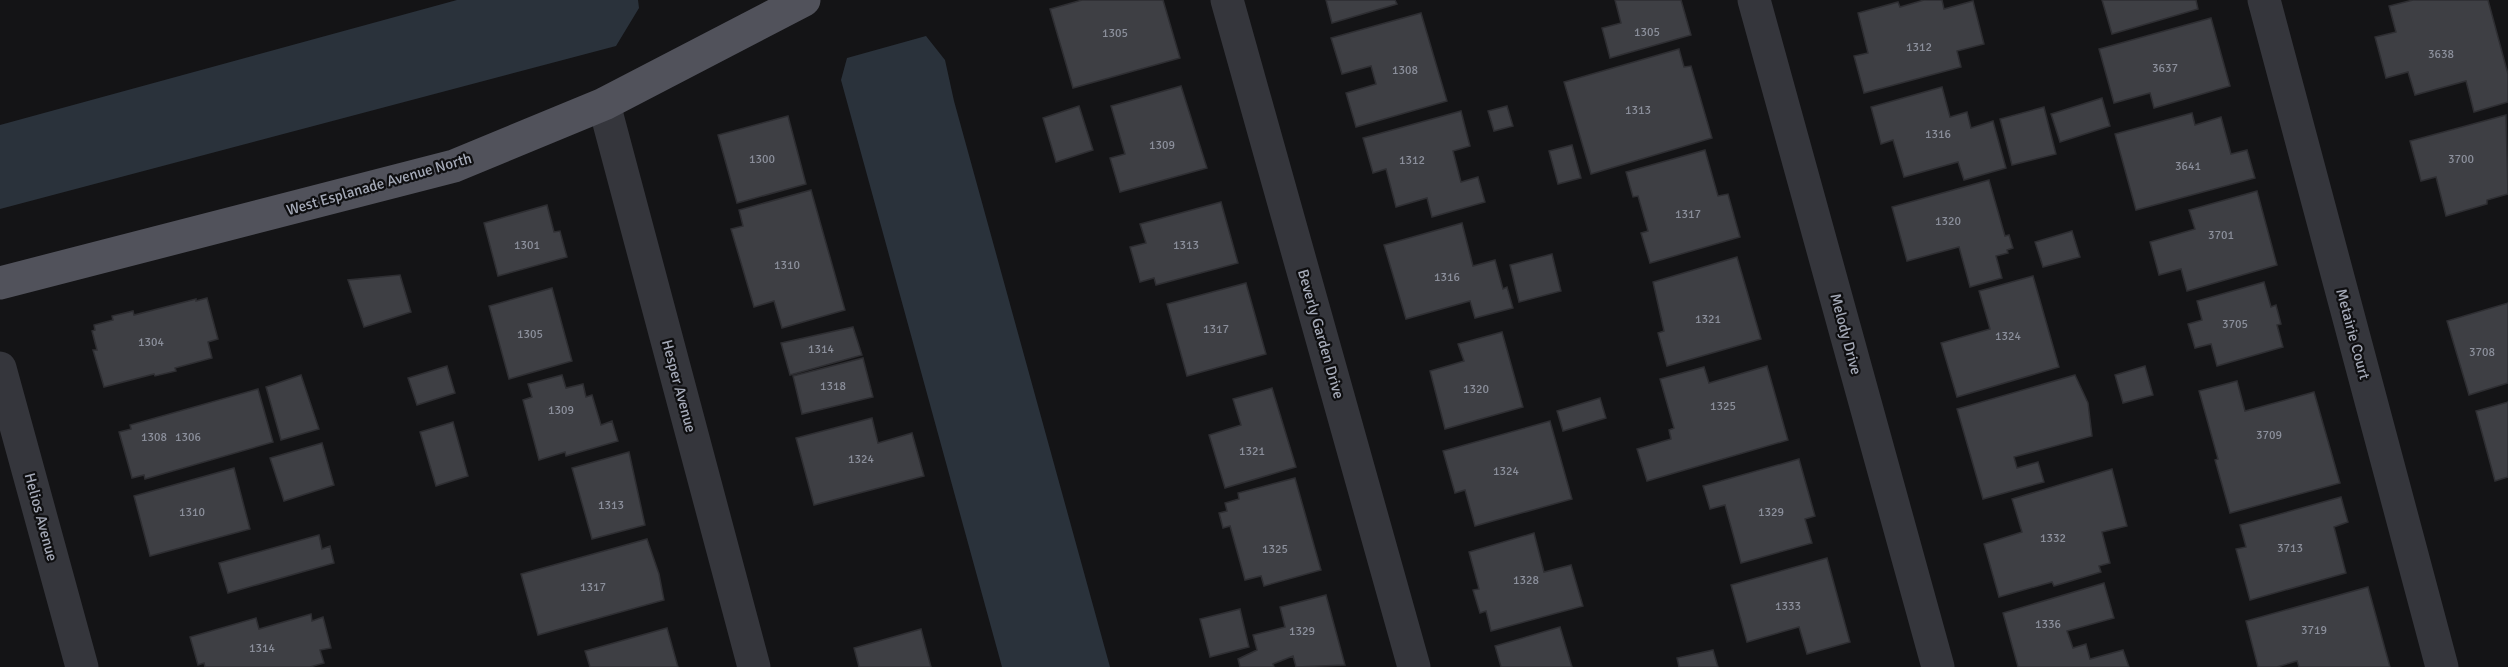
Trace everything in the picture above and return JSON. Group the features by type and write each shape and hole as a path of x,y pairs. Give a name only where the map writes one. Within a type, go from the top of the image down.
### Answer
{"main road":[{"name":"West Esplanade Avenue North","path":"0,284 454,166 604,104 804,0"}],"street":[{"name":"Beverly Garden Drive","path":"1227,0 1414,667"},
{"name":"Melody Drive","path":"1754,0 1938,667"},
{"name":"Metairie Court","path":"2264,0 2442,667"},
{"name":"Hesper Avenue","path":"604,104 754,667"},
{"name":"Helios Avenue","path":"0,368 82,667"}],"shaded area":[{"path":"457,0 638,0 639,8 616,46 0,209 0,125"},
{"path":"926,36 945,60 954,101 1110,667 1002,667 841,80 847,58"}],"building":[{"path":"1082,0 1163,0 1180,58 1073,88 1050,9"},
{"path":"1326,0 1395,0 1397,4 1332,23"},
{"path":"1615,0 1681,0 1691,35 1610,58 1602,28 1621,23"},
{"path":"1924,0 1942,0 1944,9 1973,1 1984,44 1957,51 1961,67 1864,93 1854,56 1868,53 1858,13 1898,2 1900,7"},
{"path":"2102,0 2196,0 2198,9 2112,34"},
{"path":"2413,0 2488,0 2508,74 2508,102 2474,112 2466,81 2415,95 2408,72 2386,78 2375,37 2396,32 2389,6"},
{"path":"1421,13 1447,101 1356,127 1346,93 1376,84 1371,66 1342,74 1331,38"},
{"path":"2211,18 2230,86 2154,108 2150,93 2114,103 2099,49"},
{"path":"1679,49 1684,67 1691,66 1712,138 1591,174 1564,82"},
{"path":"1181,86 1207,168 1120,192 1110,158 1125,154 1111,106"},
{"path":"1942,87 1950,117 1967,112 1971,128 1993,121 2006,168 1964,180 1958,162 1904,177 1893,140 1881,144 1871,107"},
{"path":"2102,98 2110,126 2060,142 2051,114"},
{"path":"1079,106 1093,150 1056,162 1043,118"},
{"path":"1507,106 1513,126 1494,131 1488,111"},
{"path":"2044,107 2056,154 2012,165 2000,119"},
{"path":"1461,111 1470,146 1453,151 1461,182 1478,177 1485,202 1432,217 1427,198 1396,207 1386,169 1373,173 1363,138"},
{"path":"2192,113 2195,125 2221,117 2231,154 2247,150 2255,178 2136,210 2115,134"},
{"path":"2506,115 2508,194 2487,200 2487,204 2446,216 2436,177 2421,181 2410,141"},
{"path":"788,116 806,184 737,203 718,135"},
{"path":"1572,145 1581,178 1558,184 1549,151"},
{"path":"1705,150 1718,196 1728,194 1740,237 1650,263 1641,233 1648,231 1638,196 1633,197 1626,172"},
{"path":"1989,180 2005,236 2009,235 2013,248 2007,250 2008,253 1996,256 2002,278 1970,287 1959,247 1907,261 1892,207"},
{"path":"811,190 845,310 782,328 774,301 754,307 731,229 743,226 739,210"},
{"path":"2257,191 2277,265 2187,291 2181,269 2159,275 2150,242 2195,229 2189,210"},
{"path":"1221,202 1238,263 1156,285 1154,278 1140,282 1130,247 1146,243 1140,224"},
{"path":"547,205 554,232 560,231 567,257 498,276 484,223"},
{"path":"1462,223 1473,266 1495,260 1503,289 1507,287 1513,308 1475,318 1470,301 1406,319 1384,245"},
{"path":"2072,231 2080,257 2043,267 2035,242"},
{"path":"1552,254 1561,291 1519,302 1510,265"},
{"path":"1737,257 1761,339 1667,366 1658,333 1664,331 1653,282"},
{"path":"400,275 411,312 364,327 348,280"},
{"path":"2033,276 2059,367 1957,397 1941,343 1990,329 1979,291"},
{"path":"2264,282 2271,307 2276,305 2281,324 2277,325 2283,347 2217,366 2211,344 2195,348 2188,324 2202,320 2197,301"},
{"path":"1246,283 1266,354 1187,376 1167,304"},
{"path":"552,288 572,361 509,379 489,306"},
{"path":"207,298 218,339 208,342 212,358 175,368 176,371 155,376 154,374 104,387 93,350 97,350 92,331 95,330 94,325 113,320 112,316 133,311 134,315"},
{"path":"2508,303 2508,383 2469,395 2447,321"},
{"path":"853,327 862,355 790,375 781,343"},
{"path":"1502,332 1523,407 1445,429 1430,371 1464,361 1458,344"},
{"path":"863,358 873,397 802,414 793,376"},
{"path":"447,366 455,393 417,405 408,378"},
{"path":"1767,366 1788,440 1647,481 1637,449 1671,439 1669,430 1674,428 1660,379 1704,367 1709,383"},
{"path":"2145,366 2153,395 2123,403 2115,375"},
{"path":"301,375 319,429 281,440 266,387"},
{"path":"562,375 566,388 583,384 586,397 592,395 601,425 612,421 618,441 566,456 565,452 539,460 523,400 532,397 528,384"},
{"path":"2075,375 2088,403 2092,436 2014,457 2017,468 2038,462 2044,482 1983,499 1957,409"},
{"path":"2237,381 2245,411 2314,392 2340,483 2230,513 2199,391"},
{"path":"1272,388 1296,467 1225,488 1209,435 1241,425 1233,399"},
{"path":"258,389 273,442 145,479 144,475 132,478 119,432 131,429 130,425"},
{"path":"1600,398 1606,418 1563,431 1557,411"},
{"path":"2508,402 2508,477 2495,481 2476,411"},
{"path":"872,418 878,443 912,433 924,476 814,505 796,438"},
{"path":"1550,421 1572,499 1475,526 1465,490 1455,493 1443,451"},
{"path":"453,422 468,476 436,486 420,432"},
{"path":"322,443 334,485 284,501 270,458"},
{"path":"629,452 645,525 592,539 572,468"},
{"path":"1799,459 1815,516 1805,519 1812,543 1741,563 1725,505 1710,509 1703,486"},
{"path":"234,468 250,529 150,556 134,496"},
{"path":"2112,469 2127,526 2102,532 2110,563 2099,566 2101,572 2054,586 2052,582 1999,597 1984,544 2022,532 2012,499"},
{"path":"1295,478 1321,570 1264,586 1261,576 1245,580 1230,526 1223,528 1219,513 1227,511 1225,503 1239,499 1238,493"},
{"path":"2341,497 2348,522 2334,527 2346,573 2250,600 2236,549 2246,547 2240,525"},
{"path":"1534,533 1544,572 1571,565 1583,606 1491,631 1486,611 1480,613 1473,590 1479,589 1469,552"},
{"path":"319,535 322,549 330,546 334,563 228,593 219,563"},
{"path":"647,539 659,574 664,600 538,635 521,574"},
{"path":"1827,558 1850,642 1807,654 1799,627 1747,642 1731,585"},
{"path":"2104,583 2114,618 2067,631 2073,648 2086,644 2090,659 2123,650 2129,667 2018,667 2003,613"},
{"path":"2368,587 2390,667 2299,667 2297,661 2277,667 2258,667 2246,621"},
{"path":"1326,595 1345,665 1296,667 1293,656 1273,664 1274,667 1240,667 1238,659 1257,650 1253,635 1285,627 1280,607"},
{"path":"1240,609 1249,647 1210,657 1200,619"},
{"path":"311,614 312,621 323,617 331,648 320,650 324,663 310,667 205,667 204,663 198,665 190,637 256,618 259,629"},
{"path":"1560,627 1572,667 1501,667 1495,646"},
{"path":"667,628 678,667 590,667 585,651"},
{"path":"921,629 931,667 859,667 854,648"},
{"path":"1713,650 1718,667 1679,667 1677,658"}]}
